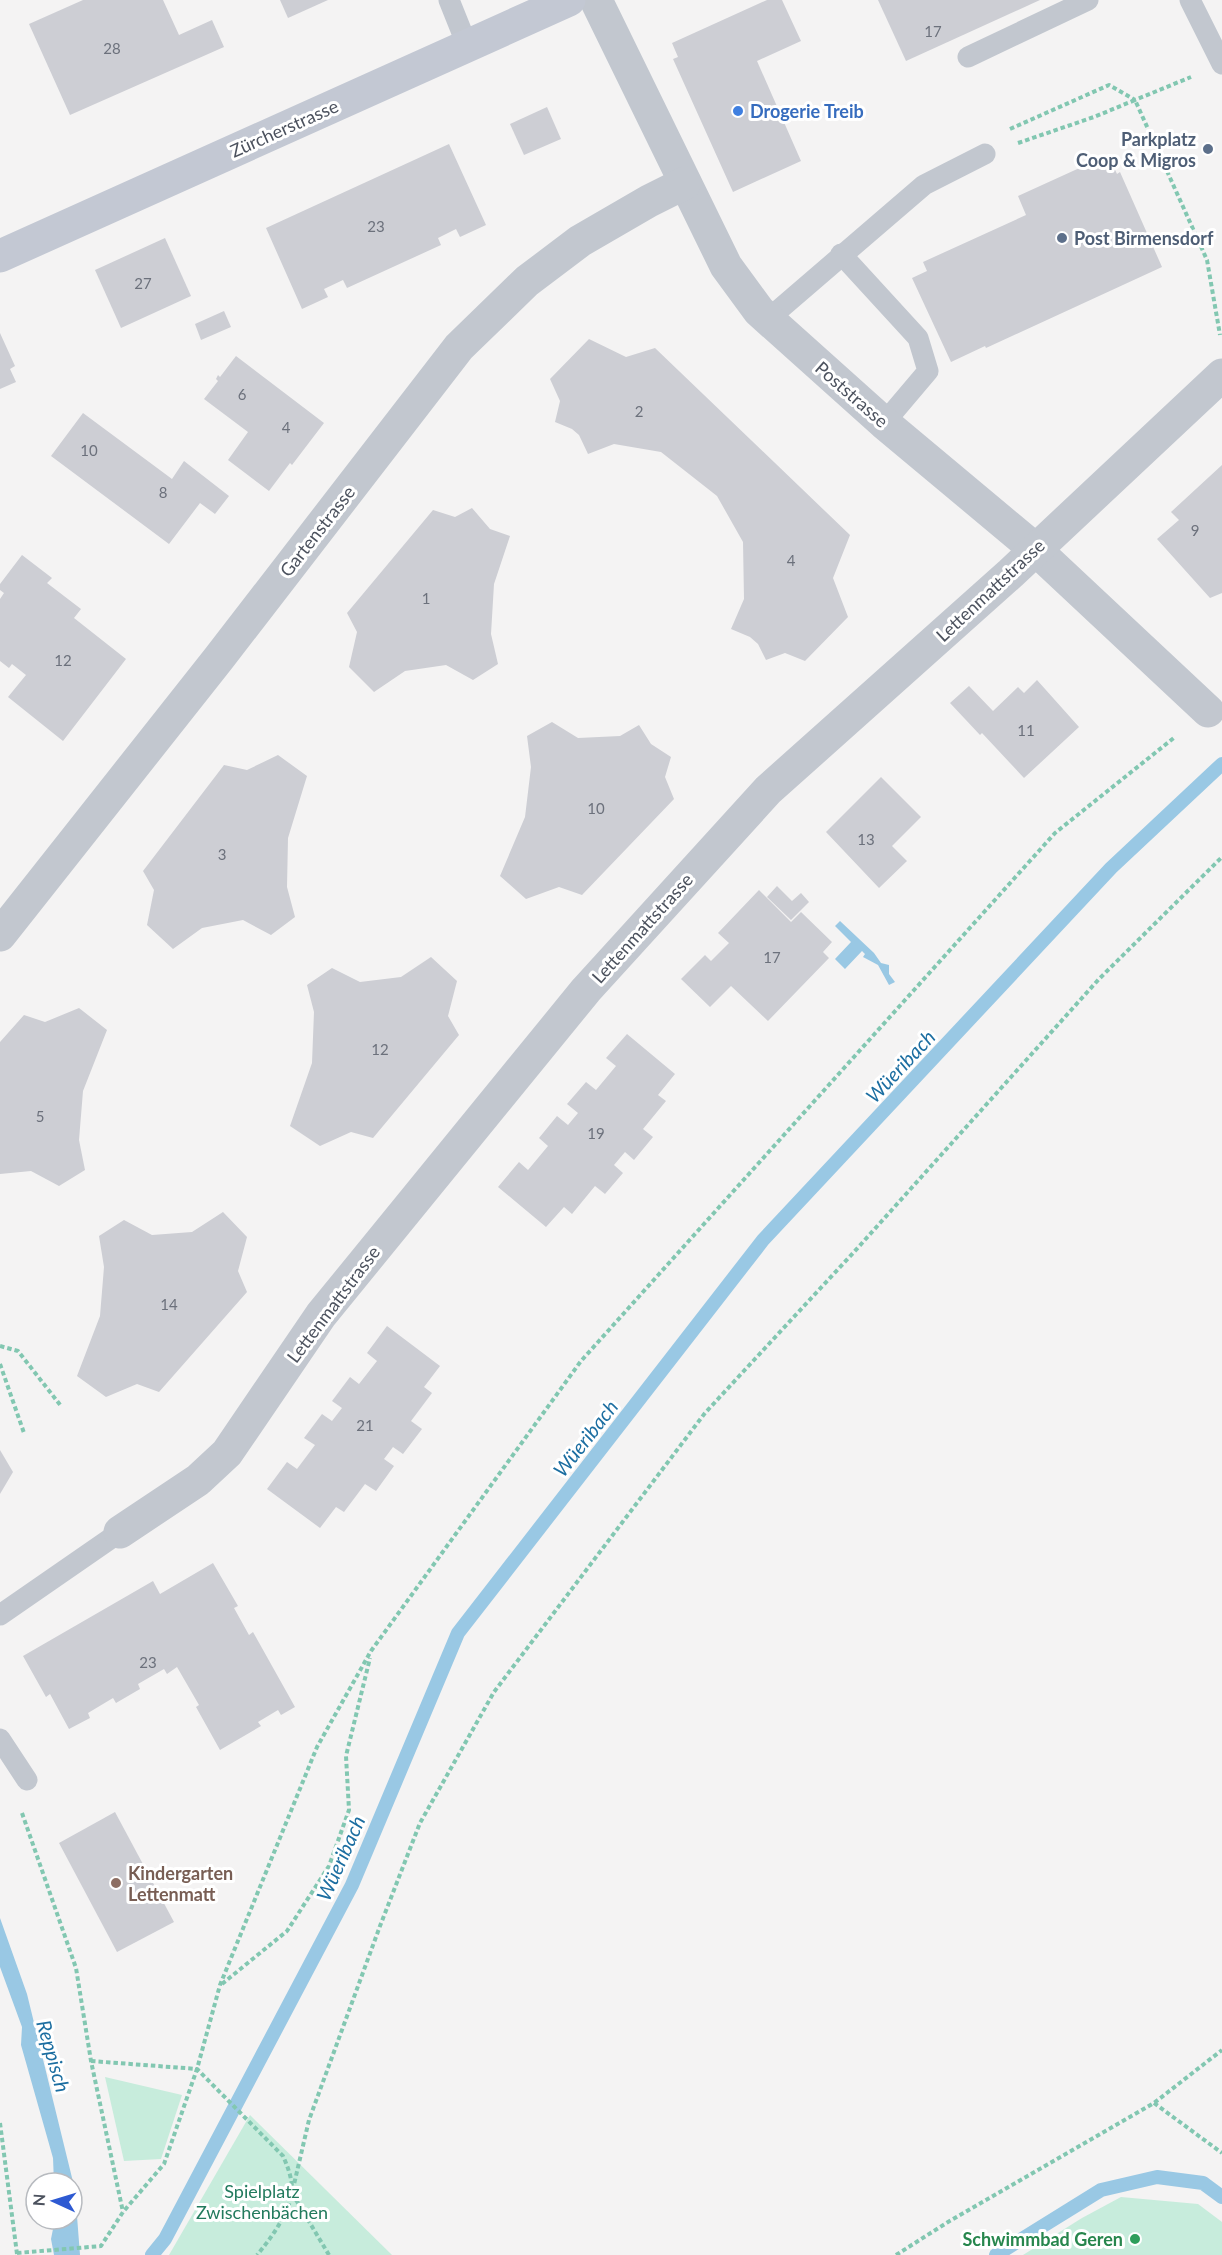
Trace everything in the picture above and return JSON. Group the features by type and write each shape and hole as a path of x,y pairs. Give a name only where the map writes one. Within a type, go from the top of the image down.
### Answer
{"main road":[{"name":"Zürcherstrasse","path":"0,256 569,0"}],"street":[{"name":"Poststrasse","path":"596,0 726,266 767,320 1036,550 1208,711"},
{"name":"Gartenstrasse","path":"0,935 219,658 459,347 527,281 580,241 685,183"},
{"name":"Lettenmattstrasse","path":"120,1532 198,1480 227,1453 321,1315 585,990 768,790 1036,550 1222,360"}],"lane":[{"path":"449,0 467,45"},
{"path":"968,57 1088,0"},
{"path":"1190,0 1222,64"},
{"path":"767,320 924,185 985,154"},
{"path":"841,254 918,338 928,371 885,423"},
{"path":"0,1615 120,1532"},
{"path":"0,1739 27,1780"}],"path":[{"path":"985,154 1094,117 1135,100 1207,260 1222,360"},
{"path":"0,2123 17,2254 101,2246 123,2212 164,2164 197,2069 220,1985 317,1747 371,1651 581,1361 1055,832 1208,711"},
{"path":"257,2255 276,2228 292,2193 309,2120 420,1823 494,1692 705,1413 854,1252 1100,979 1222,857"},
{"path":"0,1346 18,1351 61,1406"},
{"path":"0,1364 24,1433"},
{"path":"220,1985 287,1931 329,1866 349,1810 346,1756 371,1651"},
{"path":"27,1780 22,1814 76,1968 91,2061 123,2212"},
{"path":"896,2255 948,2222 1154,2103 1222,2050"},
{"path":"91,2061 197,2069 283,2156 289,2171 292,2193 329,2255"},
{"path":"1154,2103 1222,2153"}],"green space":[{"path":"105,2077 182,2095 161,2159 124,2161"},
{"name":"Spielplatz Zwischenbächen","path":"250,2115 392,2255 169,2255"},
{"name":"Schwimmbad Geren","path":"1121,2197 1198,2204 1222,2222 1222,2255 1023,2255"}],"water":[{"path":"840,921 874,953 881,963 889,965 889,974 895,982 889,985 878,965 863,957 865,954 862,951 845,969 835,959 851,942 835,926"},
{"path":"0,1918 27,1994 70,2171 54,2171 53,2158 21,2045 22,2027 0,1967"},
{"path":"53,2231 78,2231 80,2255 54,2255 51,2239"}],"building":[{"path":"83,0 163,0 179,35 212,20 224,47 70,115 29,24"},
{"path":"280,0 328,0 288,18"},
{"name":"Drogerie Treib","path":"767,0 782,0 801,41 757,61 801,161 733,192 673,59 678,57 672,43"},
{"path":"878,0 1040,0 906,61"},
{"path":"547,107 561,139 524,155 510,124"},
{"path":"449,144 486,225 460,237 456,229 438,238 441,245 347,288 343,280 324,289 328,297 302,309 266,228"},
{"name":"Post Birmensdorf","path":"1108,155 1117,174 1120,172 1162,267 951,362 912,278 927,271 923,262 1026,215 1018,196"},
{"path":"165,238 191,296 121,328 95,270"},
{"path":"224,311 231,327 201,340 195,324"},
{"path":"0,333 15,366 10,369 16,382 0,389"},
{"path":"589,339 626,357 655,348 850,535 833,578 848,617 805,661 785,653 766,660 758,644 750,637 731,629 744,599 743,542 717,496 661,452 614,444 588,454 579,435 572,429 555,422 560,401 550,379"},
{"path":"236,356 324,423 269,491 228,460 248,432 204,399 218,381 216,379 218,375 220,377"},
{"path":"83,413 172,479 184,461 229,496 215,514 200,503 169,544 51,456"},
{"path":"1222,465 1222,593 1210,598 1157,539 1179,520 1171,512"},
{"path":"472,508 490,529 510,536 494,584 491,634 498,664 473,680 446,665 405,671 374,692 349,667 357,632 347,613 433,510 455,517"},
{"path":"22,555 52,578 47,583 81,609 74,618 126,659 63,741 8,697 26,675 12,664 9,668 0,661 0,599 4,593 0,590 0,584"},
{"path":"1037,680 1079,727 1024,778 950,703 969,686 993,711 1018,687 1024,693"},
{"path":"552,722 578,738 620,736 639,725 651,744 671,757 665,777 674,799 582,895 559,887 526,899 500,876 525,817 531,767 527,736"},
{"path":"278,755 307,776 288,838 287,887 295,917 271,935 243,920 202,928 173,949 147,925 154,890 143,871 224,765 247,770"},
{"path":"881,777 921,817 892,846 907,861 879,888 826,832"},
{"path":"777,886 792,901 801,893 809,902 791,920 767,897"},
{"path":"759,890 791,922 801,912 832,942 823,952 829,958 768,1021 731,986 710,1007 681,979 705,955 711,961 729,943 718,933"},
{"path":"431,957 457,981 448,1016 459,1035 373,1138 351,1132 320,1146 290,1126 312,1063 314,1012 307,985 332,968 360,982 401,977"},
{"path":"79,1008 107,1030 83,1091 79,1140 85,1170 59,1186 31,1171 0,1174 0,1042 24,1015 45,1022"},
{"path":"627,1034 675,1074 658,1095 666,1101 643,1129 653,1137 634,1160 625,1152 614,1165 623,1173 605,1194 595,1186 572,1214 564,1207 546,1227 498,1187 519,1162 528,1170 548,1146 539,1138 557,1116 568,1125 578,1113 567,1104 586,1082 596,1090 616,1066 606,1058"},
{"path":"223,1212 247,1237 238,1271 247,1292 159,1392 137,1384 106,1397 77,1376 100,1316 104,1267 99,1236 124,1220 152,1235 192,1232"},
{"path":"387,1326 440,1366 424,1387 432,1393 411,1421 422,1429 403,1454 393,1447 384,1459 394,1466 376,1491 365,1484 344,1512 336,1507 320,1528 267,1489 287,1462 297,1469 315,1445 304,1438 322,1414 332,1421 342,1408 332,1401 350,1377 359,1384 377,1361 367,1353"},
{"path":"0,1450 13,1472 0,1494"},
{"path":"213,1563 238,1606 234,1608 249,1635 253,1632 295,1707 281,1715 278,1710 258,1722 261,1726 220,1750 196,1707 199,1705 177,1667 167,1674 164,1669 138,1684 140,1689 116,1703 113,1698 88,1713 90,1718 69,1729 50,1694 46,1697 23,1656 153,1581 160,1594"},
{"name":"Kindergarten Lettenmatt","path":"115,1812 174,1922 117,1952 59,1843"}],"waterway":[{"name":"Wüeribach","path":"152,2255 165,2239 352,1885 458,1633 763,1240 1111,868 1222,764"},
{"path":"996,2255 1101,2190 1157,2177 1203,2183 1222,2197"}],"place":[{"name":"Drogerie Treib","path":"738,111"},
{"name":"Parkplatz Coop & Migros","path":"1208,149"},
{"name":"Post Birmensdorf","path":"1062,238"},
{"name":"Kindergarten Lettenmatt","path":"116,1883"},
{"name":"Schwimmbad Geren","path":"1135,2239"}],"water label":[{"name":"Reppisch","path":"54,2056"}]}
